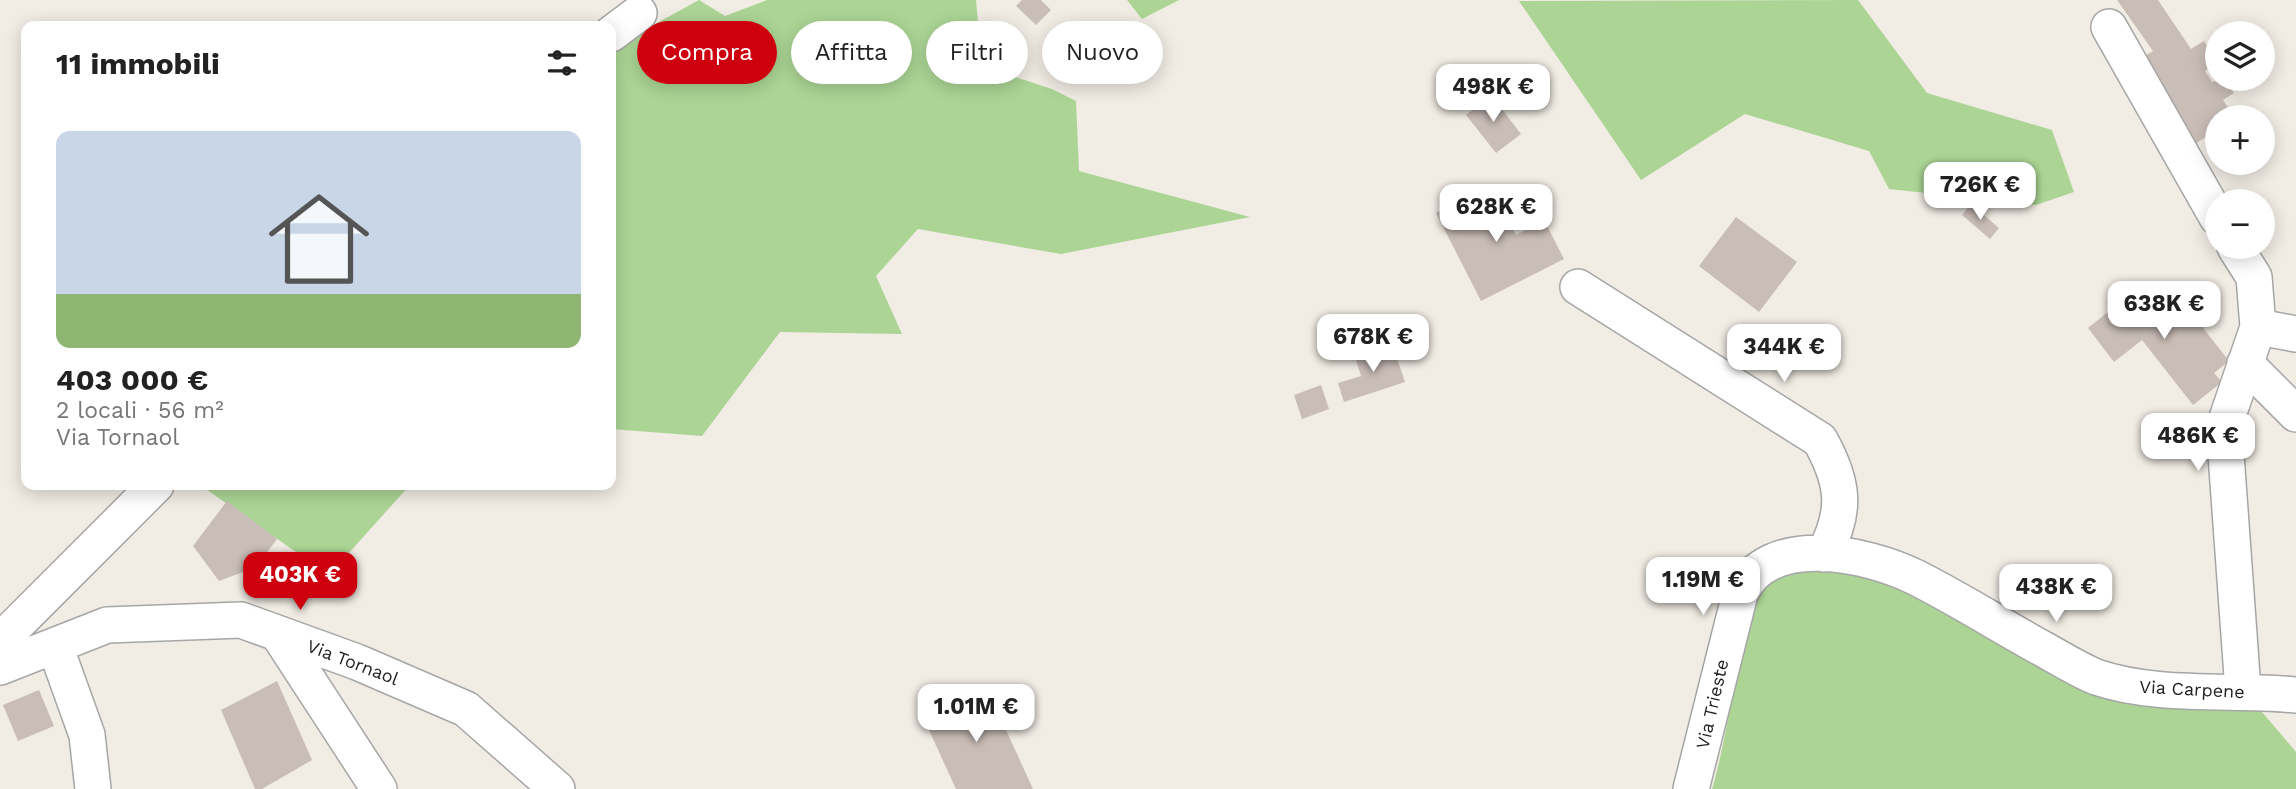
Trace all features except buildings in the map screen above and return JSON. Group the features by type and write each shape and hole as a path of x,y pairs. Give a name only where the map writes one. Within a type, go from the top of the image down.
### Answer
{"street":[{"path":"616,30 639,13"},
{"path":"2109,27 2205,196"},
{"path":"2243,259 2254,277 2258,327 2224,427 2243,690"},
{"path":"1578,287 1820,440 1834,465 1842,505 1835,534 1824,554"},
{"path":"2258,327 2296,334"},
{"path":"2245,363 2296,414"},
{"path":"0,641 151,490"},
{"name":"Via Trieste","path":"1691,789 1732,618 1744,584 1759,567 1773,559 1798,554 1824,554"},
{"name":"Via Carpene","path":"1824,554 1865,560 1913,576 2095,676 2131,686 2166,690 2243,690 2296,695"},
{"name":"Via Tornaol","path":"0,667 107,625 241,620 357,662 466,709 556,789"},
{"path":"278,634 379,789"},
{"path":"55,646 87,735 93,789"}],"green space":[{"path":"699,0 725,16 767,0 976,0 978,21 926,21 926,84 1028,84 1028,81 1052,89 1076,101 1079,171 1250,217 1061,254 918,229 876,276 902,334 780,332 702,436 616,429 616,50 637,34 637,84 777,84 777,21 661,21"},
{"path":"1127,0 1179,0 1142,19"},
{"path":"1858,0 1927,93 2052,130 2074,192 2036,205 1889,189 1869,151 1745,114 1641,180 1519,1"},
{"path":"207,490 406,490 329,575"},
{"path":"1818,548 2095,683 2250,698 2296,752 2296,789 1712,789 1744,636 1755,601 1774,565"}]}
